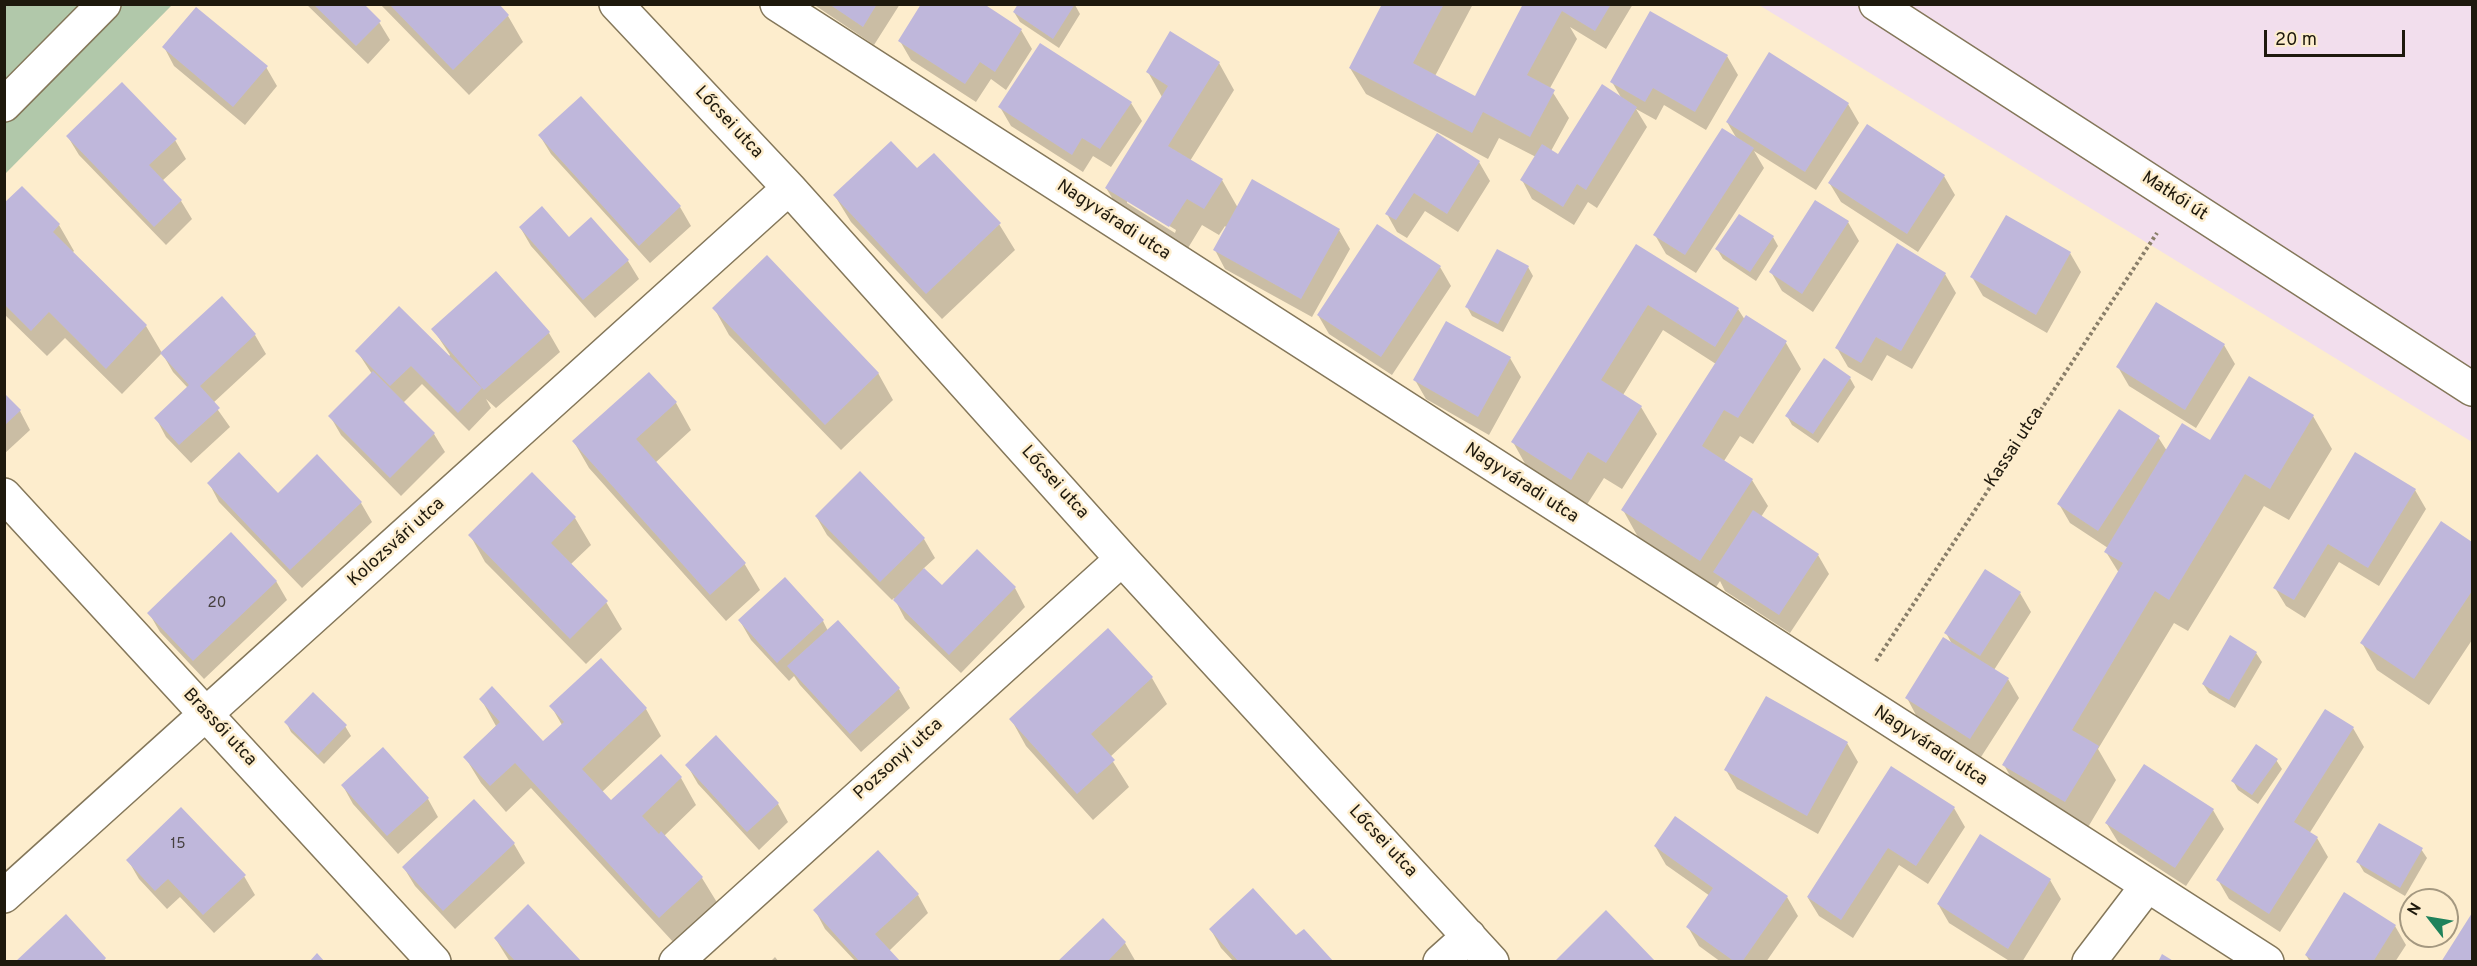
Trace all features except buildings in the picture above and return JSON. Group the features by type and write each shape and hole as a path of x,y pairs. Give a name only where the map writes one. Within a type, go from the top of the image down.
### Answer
{"street":[{"path":"4,105 104,4"},
{"name":"Lőcsei utca","path":"616,4 789,188 1122,559 1492,962"},
{"name":"Nagyváradi utca","path":"777,4 2267,962"},
{"name":"Matkói út","path":"1875,4 2472,390"},
{"name":"Kolozsvári utca","path":"4,896 789,188"},
{"name":"Brassói utca","path":"4,495 434,962"},
{"name":"Pozsonyi utca","path":"676,962 1122,559"},
{"path":"2089,962 2147,886"},
{"path":"1440,962 1469,936"}],"path":[{"name":"Kassai utca","path":"1852,697 2178,200"}],"shaded area":[{"path":"1759,5 2472,5 2472,442"}],"green space":[{"path":"5,5 172,5 5,174"}]}
